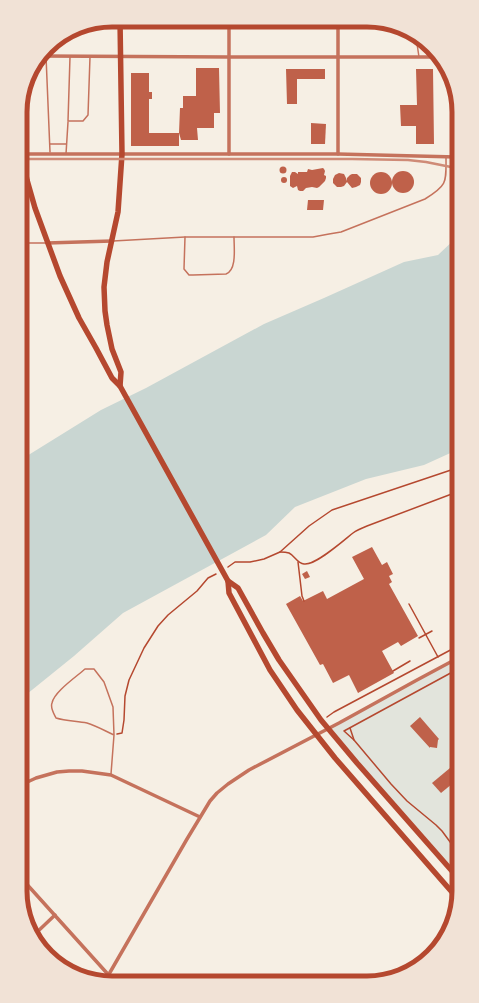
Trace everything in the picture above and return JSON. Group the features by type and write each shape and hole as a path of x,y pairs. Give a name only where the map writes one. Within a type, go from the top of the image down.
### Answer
{"highway":[{"path":"120,27 122,154 118,212 104,287 105,312 112,349 122,372 120,386"},
{"path":"27,181 30,194 47,243 64,286 79,318 112,378 120,386 228,581 229,594 270,670 292,704 316,735 452,892"},
{"path":"228,581 238,588 279,660 328,728 452,871"}],"street":[{"path":"229,27 230,154"},
{"path":"338,27 338,154"},
{"path":"48,56 431,57"},
{"path":"27,154 338,154 452,157"},
{"path":"47,243 112,241"},
{"path":"27,884 109,975 200,817 217,793 249,770 452,661"},
{"path":"27,782 57,772 82,771 111,775 200,817"},
{"path":"37,932 55,915"}],"lane":[{"path":"368,27 378,28"},
{"path":"417,43 419,57"},
{"path":"66,154 70,57"},
{"path":"68,121 83,121 88,115 90,57"},
{"path":"46,59 50,154"},
{"path":"50,144 67,144"},
{"path":"112,241 185,237 313,236 340,232 426,199 437,192 443,186 446,179 446,157"},
{"path":"185,237 184,270 189,275 230,273 234,265 234,237"},
{"path":"27,243 47,243"},
{"path":"111,775 114,735 113,707 104,682 94,669 85,669 56,694 51,704 52,710 56,718 65,721 88,724 114,735"}],"path":[{"path":"229,566 235,562 250,562 264,559 280,552 309,526 332,510 452,470"},
{"path":"298,562 306,564 312,563 354,532 452,494"},
{"path":"280,552 288,553 298,562 302,596 304,601"},
{"path":"114,735 122,732 125,696 129,680 144,648 158,626 168,615 197,591 208,578 215,574"},
{"path":"409,604 438,657"},
{"path":"419,638 432,631"},
{"path":"327,717 452,649"},
{"path":"393,671 410,661"},
{"path":"452,672 344,731 354,740 407,801 436,825 452,845"},
{"path":"350,728 354,740"}],"shaded area":[{"path":"452,242 452,452 424,465 366,479 295,507 266,535 123,613 74,656 27,694 27,456 101,410 146,388 264,324 404,262 438,255"},
{"path":"452,662 452,871 328,728"}],"building":[{"path":"196,68 219,68 220,113 214,113 214,128 197,128 198,140 181,140 179,133 180,108 183,108 183,96 196,96"},
{"path":"286,69 325,69 325,79 297,79 297,104 287,104"},
{"path":"416,69 433,69 434,144 416,144 416,126 401,126 400,105 417,105"},
{"path":"131,73 149,73 149,92 152,92 152,99 149,99 149,133 179,133 179,146 131,146"},
{"path":"311,123 326,124 325,144 311,144"},
{"path":"283,167 286,170 283,173 280,170"},
{"path":"323,168 326,178 319,187 306,188 303,191 300,191 298,190 297,186 293,188 290,186 290,176 292,172 298,174 298,172 307,172 308,169 312,170"},
{"path":"403,171 411,174 414,182 411,190 403,193 395,190 392,182 395,174"},
{"path":"381,172 389,175 392,183 389,191 381,194 373,191 370,183 373,175"},
{"path":"339,173 344,174 347,181 347,178 350,175 357,174 361,178 360,185 352,188 347,182 344,186 337,187 333,183 333,179 335,175"},
{"path":"284,177 287,180 284,183 281,180"},
{"path":"308,200 324,200 323,210 307,210"},
{"path":"372,547 382,565 387,562 393,574 389,576 392,582 389,584 418,636 401,646 398,642 382,651 394,673 358,693 349,675 333,683 323,664 320,665 286,604 300,596 303,601 323,591 327,599 364,579 352,557"},
{"path":"307,571 310,577 305,579 302,574"},
{"path":"420,717 439,739 437,748 430,748 410,726"},
{"path":"450,768 452,771 452,784 441,793 432,783"}],"railway":[{"path":"27,159 408,160 452,167"}]}
